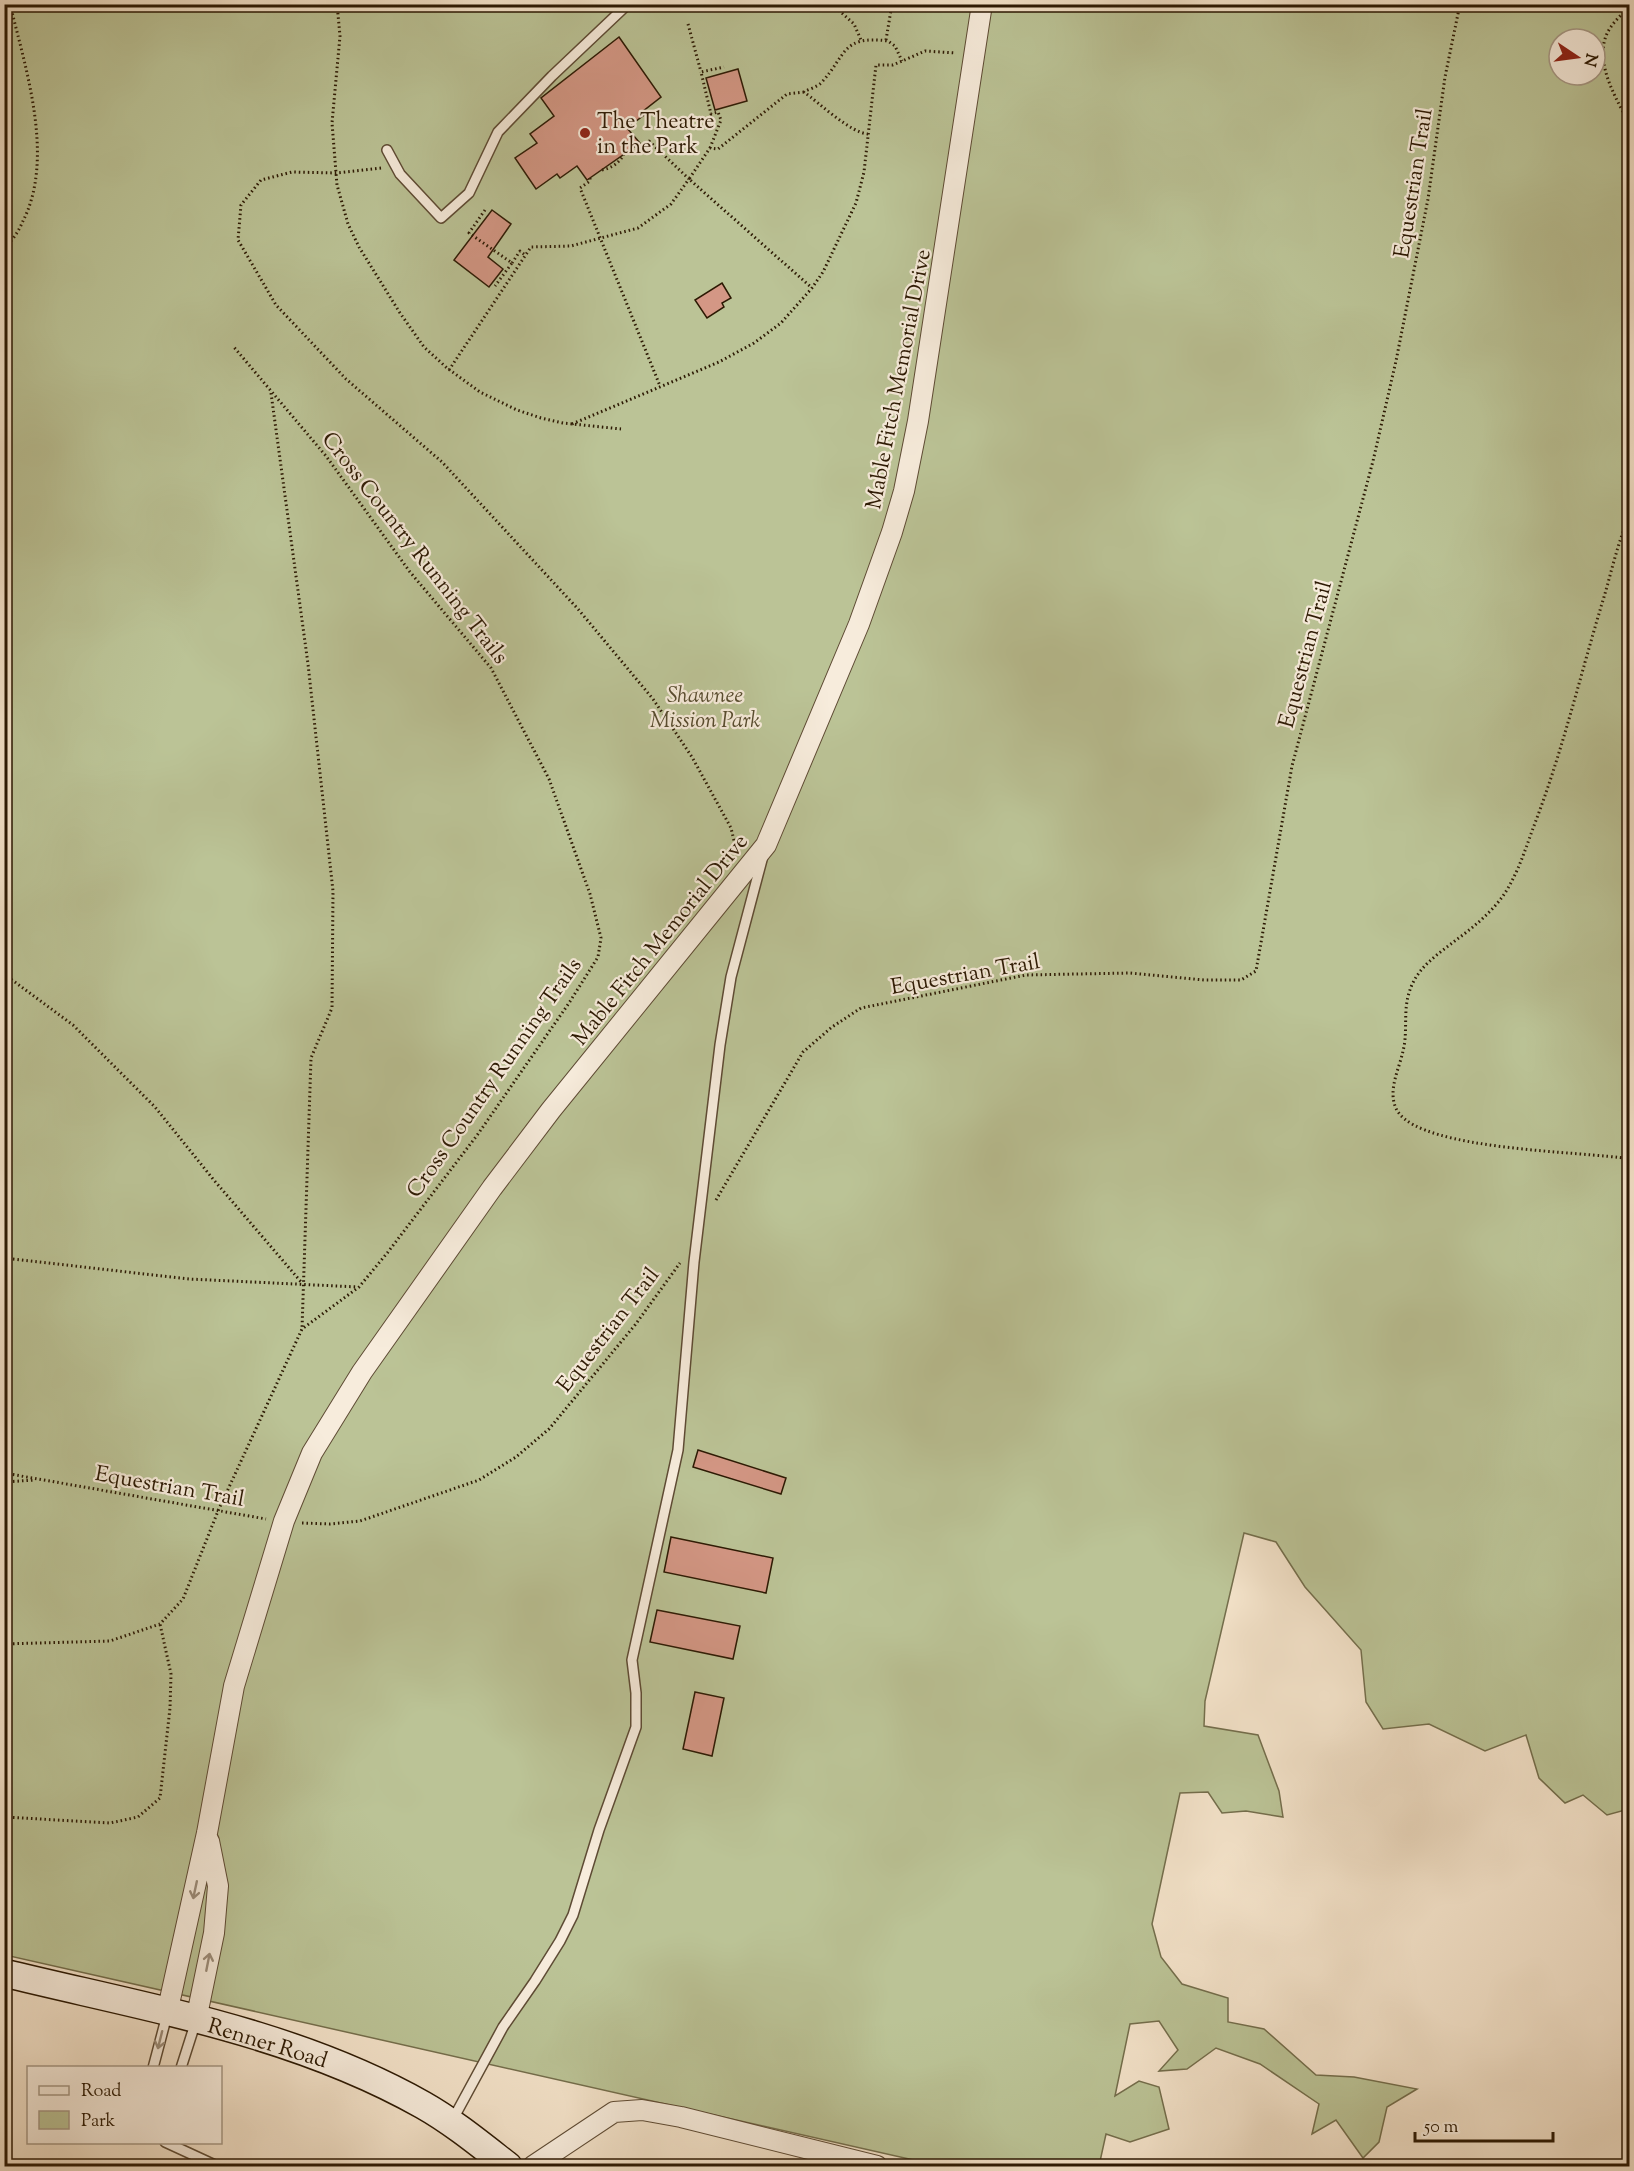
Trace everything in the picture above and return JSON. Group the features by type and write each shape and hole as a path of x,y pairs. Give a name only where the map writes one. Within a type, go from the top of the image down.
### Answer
{"main road":[{"name":"Renner Road","path":"4,1973 282,2043 332,2061 406,2096 450,2124 508,2166"}],"street":[{"name":"Mable Fitch Memorial Drive","path":"167,2013 207,1833 234,1686 284,1521 312,1453 375,1352 492,1188 766,845 860,624 880,568 903,491 933,331 982,4"},
{"name":"Mable Fitch Memorial Drive","path":"196,2020 214,1933 218,1886 207,1833"},
{"path":"533,2166 614,2112 642,2110 681,2116 877,2166"}],"lane":[{"path":"387,150 400,174 441,218 469,193 498,132 552,76 628,4"},
{"path":"450,2124 504,2027 554,1951 573,1915 596,1839 636,1727 636,1693 632,1659 678,1450 694,1262 720,1045 731,977 766,845"},
{"path":"153,2066 167,2013"},
{"path":"181,2066 196,2020"},
{"path":"169,2144 217,2166"}],"path":[{"path":"4,247 21,227 30,208 37,183 38,158 28,79 10,4"},
{"path":"337,4 340,36 332,123 341,204 359,247 400,314 424,347 449,370 480,392 517,410 541,418 621,429"},
{"path":"832,4 854,24 861,40"},
{"path":"886,40 892,4"},
{"name":"Equestrian Trail","path":"715,1203 803,1052 832,1027 861,1008 1026,975 1130,974 1204,980 1241,980 1256,971 1292,766 1373,461 1396,361 1428,200 1445,77 1460,4"},
{"path":"1629,6 1607,34 1603,52 1614,93 1629,125"},
{"path":"449,370 531,247 571,246 638,228 671,204 710,148 721,120 718,112 711,114 688,24"},
{"path":"710,148 718,149 787,94 804,92 820,84 847,48 856,41 886,40 894,46 902,61"},
{"path":"572,424 719,362 754,343 781,323 823,272 856,202 864,172 876,65 893,65 925,51 961,52"},
{"path":"701,72 723,67"},
{"path":"804,92 860,134 868,134"},
{"path":"636,146 640,147 649,141 812,288"},
{"path":"602,170 609,169 620,162 624,154"},
{"path":"396,166 336,173 292,172 261,180 241,206 238,240 276,305 346,379 442,462 579,609 653,699 692,757 731,828 742,875"},
{"path":"590,178 590,181 580,188 660,387"},
{"path":"485,210 469,233 512,264"},
{"path":"495,286 520,251 525,255"},
{"name":"Cross Country Running Trails","path":"232,346 326,456 410,572 491,668 549,779 590,894 601,938 598,957 569,1003 491,1116 395,1243 359,1287 302,1329"},
{"name":"Cross Country Running Trails","path":"4,1644 110,1641 160,1624 183,1599 218,1511 302,1329 312,1058 332,1008 333,891 308,664 271,391"},
{"path":"1629,515 1574,695 1548,790 1517,871 1503,895 1481,920 1431,959 1419,972 1409,992 1405,1015 1404,1049 1394,1085 1393,1102 1400,1114 1410,1123 1448,1136 1517,1149 1629,1159"},
{"path":"4,974 73,1025 155,1107 303,1284"},
{"path":"4,1258 189,1279 359,1287"},
{"name":"Equestrian Trail","path":"4,1473 284,1521 330,1524 360,1521 479,1480 516,1456 549,1429 635,1325 680,1263"},
{"path":"4,1482 43,1480"},
{"path":"4,1816 110,1823 138,1817 160,1798 170,1708 171,1674 160,1624"}],"green space":[{"name":"Shawnee Mission Park","path":"5,5 1629,5 1629,1809 1607,1815 1583,1795 1565,1803 1539,1778 1526,1735 1485,1751 1429,1724 1383,1729 1366,1702 1361,1650 1305,1587 1276,1542 1244,1533 1205,1701 1204,1726 1258,1735 1279,1791 1283,1817 1246,1811 1222,1813 1208,1792 1180,1793 1152,1924 1161,1957 1182,1984 1228,1998 1228,2022 1264,2029 1316,2075 1354,2077 1417,2089 1387,2107 1379,2142 1363,2158 1336,2120 1312,2134 1319,2104 1260,2064 1216,2048 1187,2069 1159,2071 1178,2050 1159,2021 1130,2024 1115,2096 1139,2081 1159,2087 1169,2129 1130,2142 1106,2134 1099,2166 940,2166 5,1955"}],"building":[{"path":"619,37 661,97 642,112 644,115 627,128 640,143 587,180 577,166 560,178 557,174 536,189 515,158 537,143 530,134 554,116 541,98"},
{"path":"738,69 747,101 715,110 706,78"},
{"path":"492,210 511,224 488,257 503,269 489,287 454,260"},
{"path":"722,283 731,298 722,303 724,307 707,318 695,300"},
{"path":"698,1450 786,1478 781,1494 693,1467"},
{"path":"671,1537 773,1558 766,1593 664,1572"},
{"path":"657,1610 740,1626 733,1659 650,1642"},
{"path":"695,1692 724,1698 712,1756 683,1749"}],"place":[{"name":"The Theatre in the Park","path":"585,133"}]}
